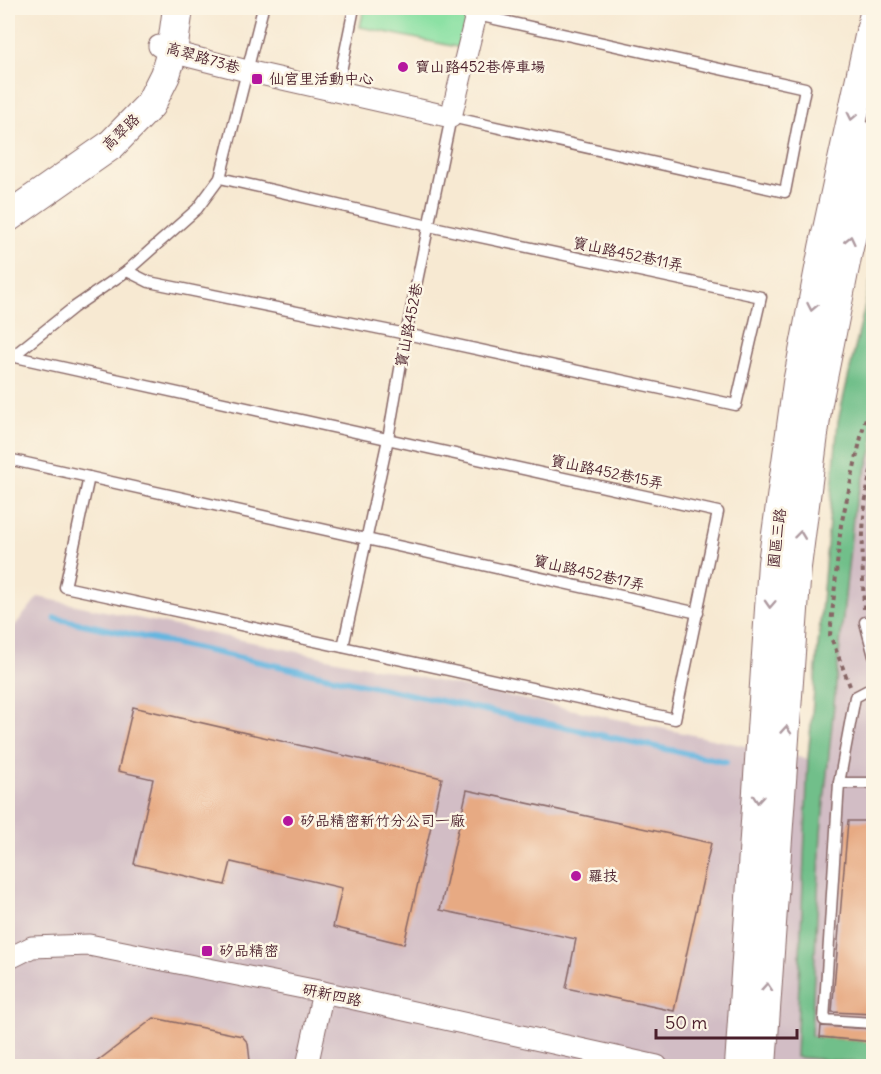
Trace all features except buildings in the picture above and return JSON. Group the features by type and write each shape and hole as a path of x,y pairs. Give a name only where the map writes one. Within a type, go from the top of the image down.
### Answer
{"street":[{"name":"高翠路","path":"8,217 111,145 150,105 165,75 165,48 159,8"},
{"name":"高翠路","path":"8,196 105,126 135,92 165,48 178,8"},
{"name":"寶山路452巷","path":"451,117 480,11"},
{"name":"園區三路","path":"740,1066 773,562 798,383 873,18"},
{"name":"高翠路73巷","path":"165,48 247,71 451,117"},
{"name":"園區三路","path":"761,1066 796,567 817,403 873,136"},
{"name":"研新四路","path":"8,959 32,947 89,945 323,992 657,1066"},
{"path":"306,1065 323,992"}],"lane":[{"path":"9,358 127,271 197,209 220,178 263,8"},
{"path":"337,91 354,8"},
{"path":"451,117 785,192 805,88 480,11"},
{"name":"寶山路452巷","path":"344,647 388,439 406,334 451,117"},
{"path":"220,178 429,226"},
{"name":"寶山路452巷11弄","path":"406,334 736,405 761,297 429,226"},
{"path":"127,271 150,282 406,334"},
{"path":"9,358 388,439"},
{"name":"寶山路452巷15弄","path":"388,439 718,512 698,613"},
{"name":"寶山路452巷17弄","path":"8,459 698,613"},
{"path":"89,477 65,587 675,719 698,613"},
{"path":"865,622 872,648"},
{"path":"873,687 855,697 839,783 824,1020 873,1023"},
{"path":"839,783 873,783"}],"path":[{"path":"855,697 830,635 841,525 864,424 873,395"},
{"path":"865,622 864,512 873,459"}],"shaded area":[{"path":"873,271 873,1066 8,1066 8,634 38,597 807,759 838,421"}],"green space":[{"path":"364,8 474,8 461,48 360,27"},
{"path":"873,271 873,448 854,508 821,832 811,1036 873,1042 873,1064 796,1057 808,759 838,421"}],"waterway":[{"path":"55,618 726,762"}],"place":[{"name":"寶山路452巷停車場","path":"403,67"},
{"name":"仙宮里活動中心","path":"257,79"},
{"name":"矽品精密新竹分公司一廠","path":"288,821"},
{"name":"羅技","path":"576,876"},
{"name":"矽品精密","path":"207,951"}]}
